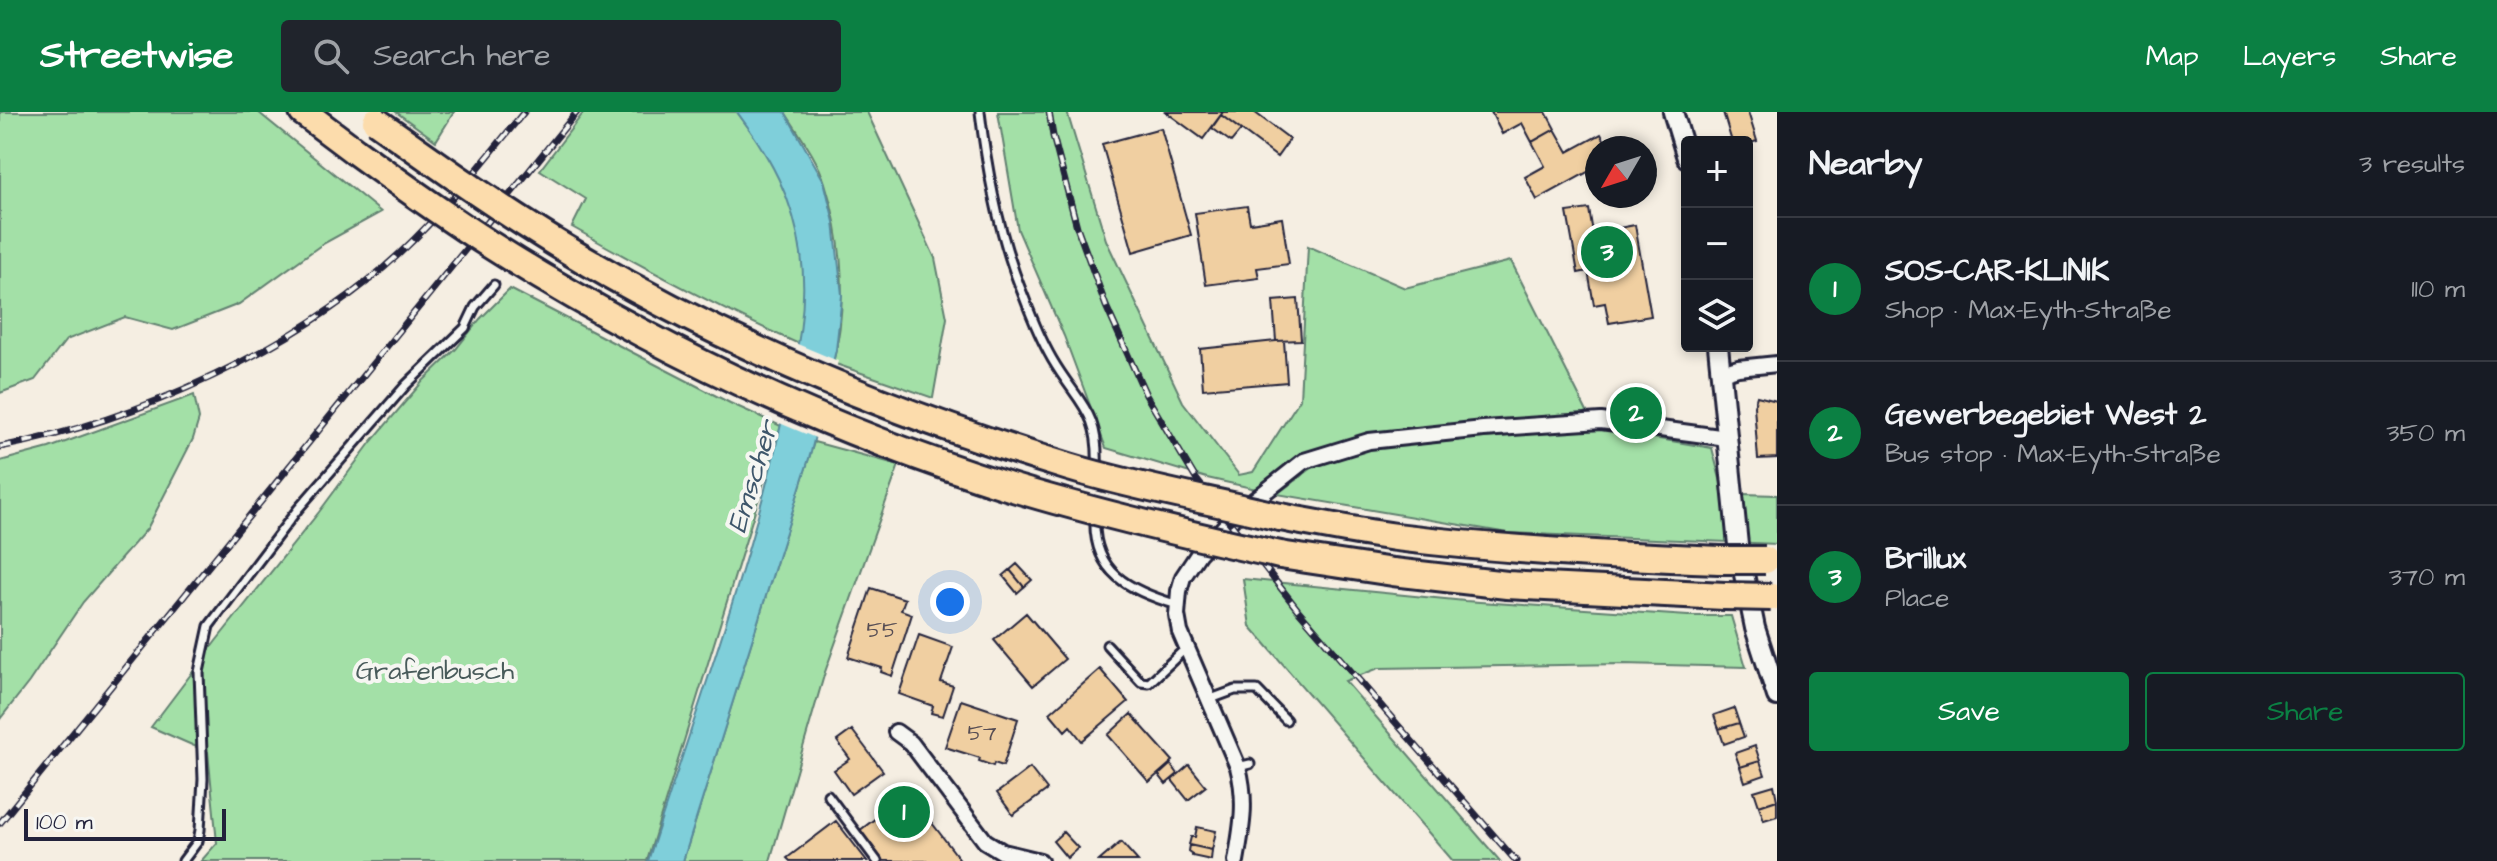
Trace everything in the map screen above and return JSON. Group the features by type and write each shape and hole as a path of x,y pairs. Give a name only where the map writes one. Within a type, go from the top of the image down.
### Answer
{"highway":[{"path":"303,112 442,213 626,324 810,413 909,452 1022,491 1098,513 1280,555 1393,572 1507,585 1774,597"},
{"path":"370,117 558,244 667,305 773,356 924,418 1042,458 1159,490 1280,517 1394,536 1619,556 1771,560"}],"street":[{"path":"1673,112 1681,138"},
{"path":"1719,352 1738,545 1755,628 1777,696"},
{"path":"1721,373 1777,364"},
{"path":"1236,861 1245,802 1244,765 1208,700 1186,648 1180,632 1178,605 1183,577 1199,553 1237,514 1296,467 1319,455 1369,441 1601,421 1727,438"},
{"path":"896,732 911,743 985,841 1003,852 1040,861"}],"lane":[{"path":"980,112 996,206 1022,294 1052,359 1092,420 1098,444 1096,491"},
{"path":"183,861 198,841 200,830 203,779 199,672 209,626 298,509 406,385 465,328 475,307 494,285"},
{"path":"1095,507 1094,539 1102,560 1139,592 1178,605"},
{"path":"1107,645 1141,682 1149,683 1186,648"},
{"path":"1208,700 1235,690 1257,690 1286,720"},
{"path":"828,795 877,861"}],"green space":[{"path":"0,112 258,112 381,212 321,245 239,304 173,330 125,317 66,340 35,380 0,393"},
{"path":"396,112 454,112 436,141"},
{"path":"584,112 737,112 777,171 795,219 804,282 799,344 684,288 572,227 586,199 540,170"},
{"path":"785,112 867,112 935,258 947,318 933,398 833,363 842,296 836,227 822,174"},
{"path":"998,112 1067,112 1106,240 1183,402 1239,475 1253,472 1300,399 1308,246 1405,288 1511,261 1588,414 1366,437 1308,452 1256,489 1106,448 1064,336 1018,230"},
{"name":"Grafenbusch","path":"510,289 730,403 781,426 647,861 201,861 217,843 208,752 151,727 371,442 423,381"},
{"path":"194,395 199,419 193,439 147,529 83,602 0,719 0,461 49,448"},
{"path":"1595,428 1712,448 1725,498 1743,494 1777,495 1777,544 1508,533 1277,494 1316,465 1362,449"},
{"path":"814,442 899,465 825,672 770,861 683,861"},
{"path":"1243,579 1465,601 1688,616 1731,616 1746,667 1623,664 1379,668 1345,681 1500,861 1453,861 1250,626"}],"water":[{"path":"737,112 785,112 824,181 834,222 842,295 836,350 811,452 683,861 648,861 755,528 788,395 802,315 803,274 793,215 769,161"}],"pier":[{"path":"795,343 838,361 818,439 777,422"}],"building":[{"path":"1166,112 1223,112 1203,139"},
{"path":"1223,112 1254,112 1290,139 1277,157 1221,115"},
{"path":"1491,112 1546,112 1555,129 1532,142 1522,123 1502,134"},
{"path":"1723,112 1748,112 1757,141 1753,142 1753,136 1730,136"},
{"path":"1221,115 1241,130 1231,142 1212,128"},
{"path":"1161,128 1191,235 1133,252 1102,144"},
{"path":"1555,129 1568,152 1585,143 1585,174 1537,200 1525,177 1545,166 1532,142"},
{"path":"1247,206 1250,223 1282,218 1289,264 1257,268 1259,278 1206,285 1195,213"},
{"path":"1589,209 1593,233 1635,225 1651,316 1609,323 1605,303 1594,305 1588,271 1578,273 1567,212"},
{"path":"1298,299 1301,340 1276,341 1273,301"},
{"path":"1284,341 1287,382 1203,389 1200,349"},
{"path":"1757,396 1777,401 1777,458 1758,459 1754,406"},
{"path":"1017,564 1032,580 1024,587 1010,570"},
{"path":"1010,570 1024,587 1017,593 1003,576"},
{"path":"871,588 905,599 901,610 912,614 892,676 881,672 882,668 848,657"},
{"path":"1026,613 1065,659 1033,686 994,640"},
{"path":"919,635 953,647 941,682 953,686 943,716 931,713 933,706 899,694"},
{"path":"1100,669 1128,702 1082,741 1070,726 1065,731 1050,713"},
{"path":"961,700 1018,719 1003,766 994,763 993,766 979,761 980,758 945,747"},
{"path":"1734,708 1739,723 1719,729 1714,715"},
{"path":"1131,714 1173,761 1149,782 1108,735"},
{"path":"1739,723 1744,737 1724,744 1719,729"},
{"path":"852,730 883,771 851,794 834,770 850,759 837,741"},
{"path":"1755,746 1760,761 1740,767 1735,753"},
{"path":"1760,761 1765,775 1745,782 1740,767"},
{"path":"1171,764 1178,774 1166,784 1159,775"},
{"path":"1189,765 1206,786 1188,800 1172,780"},
{"path":"1030,768 1047,790 1013,815 997,793"},
{"path":"1774,785 1777,800 1759,806 1754,791"},
{"path":"909,793 961,861 882,861 859,831"},
{"path":"1777,800 1777,816 1764,820 1759,806"},
{"path":"836,821 867,861 790,861 787,858"},
{"path":"1197,827 1216,831 1212,850 1189,845"},
{"path":"1063,832 1078,848 1067,858 1053,841"},
{"path":"1121,842 1138,861 1099,861"},
{"path":"1189,845 1212,850 1211,860 1192,856 1188,851"}],"railway":[{"path":"0,447 52,435 160,399 265,349 314,319 360,287 417,237 524,112"},
{"path":"0,823 577,112"},
{"path":"1049,112 1077,227 1106,306 1146,395 1196,479 1298,610 1516,861"}],"place":[{"name":"Brillux","path":"1607,252"},
{"name":"Gewerbegebiet West 2","path":"1636,413"},
{"name":"SOS-CAR-KLINIK","path":"904,812"}],"water label":[{"name":"Emscher","path":"753,477"}]}
